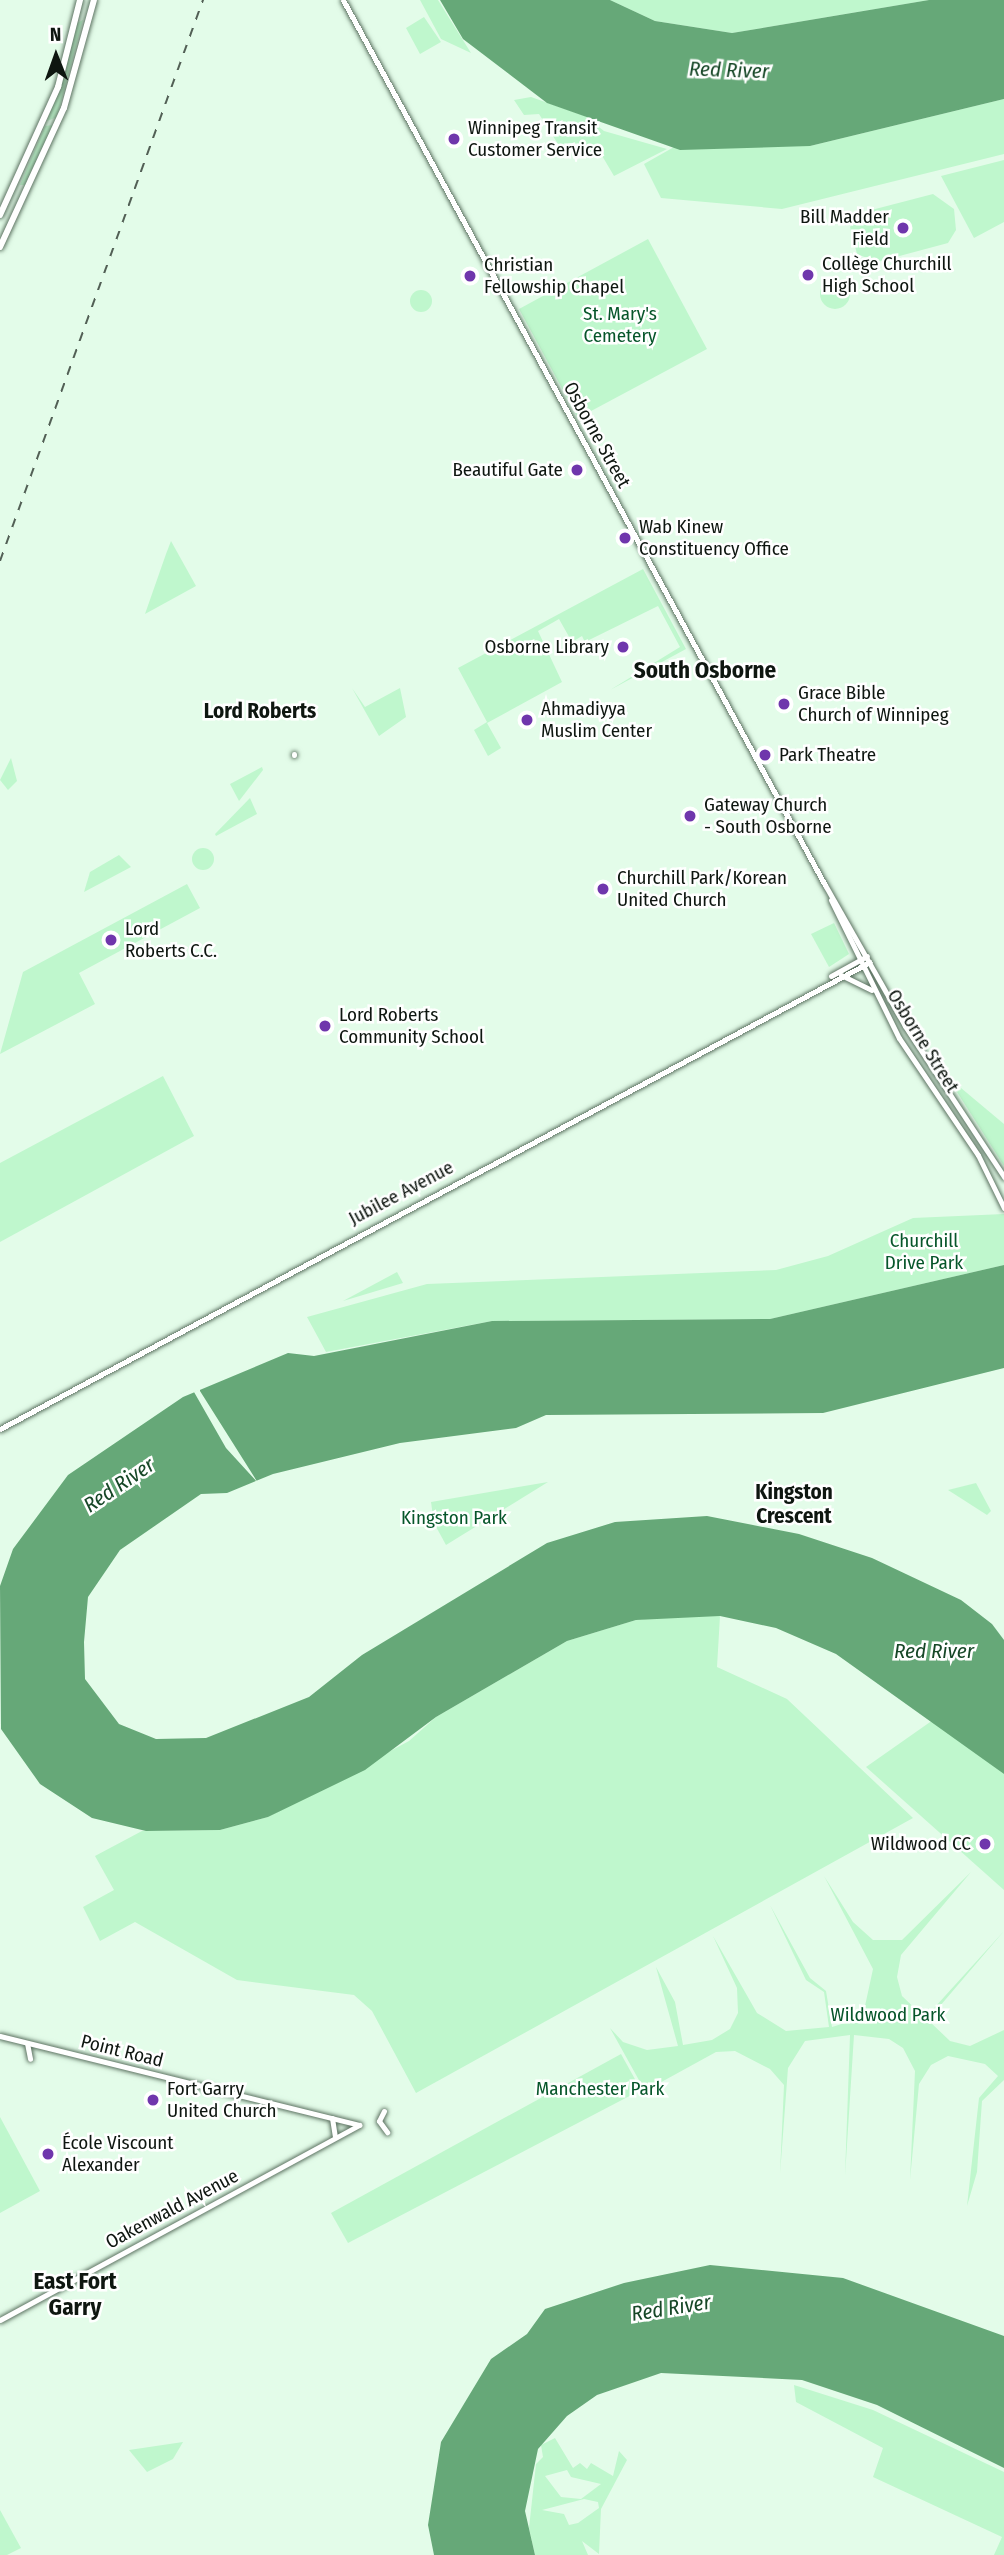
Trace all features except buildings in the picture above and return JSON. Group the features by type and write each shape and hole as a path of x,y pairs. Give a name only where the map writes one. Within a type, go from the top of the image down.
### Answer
{"main road":[{"path":"0,215 43,123 80,0"},
{"path":"0,247 60,116 94,0"},
{"name":"Osborne Street","path":"343,0 825,885 1004,1177"},
{"path":"43,123 60,116"},
{"name":"Osborne Street","path":"825,885 875,993 996,1189 1004,1208"},
{"name":"Jubilee Avenue","path":"817,985 868,959"},
{"name":"Jubilee Avenue","path":"0,1429 860,964"},
{"path":"841,975 875,993"},
{"name":"Point Road","path":"0,2036 359,2125"},
{"path":"27,2043 30,2059"},
{"path":"384,2110 379,2121 387,2132"},
{"path":"332,2118 338,2127 332,2139"},
{"name":"Oakenwald Avenue","path":"0,2320 359,2125"}],"green space":[{"path":"420,0 438,0 471,53 441,39"},
{"path":"610,0 929,0 732,33 655,21"},
{"path":"424,17 441,42 420,54 406,28"},
{"path":"83,20 57,117 47,121 77,23"},
{"path":"531,97 585,116 604,131 667,149 614,176 601,154 558,144 539,114 524,115 514,100"},
{"path":"1004,99 1004,154 782,209 661,198 644,164 674,147 810,146"},
{"path":"53,125 25,185 20,185 45,126"},
{"path":"1004,160 1004,222 974,238 941,176"},
{"name":"Bill Madder Field","path":"933,194 954,209 956,230 948,243 877,262 857,254 850,227 860,213"},
{"name":"St. Mary's Cemetery","path":"648,239 707,349 578,418 519,309"},
{"path":"835,279 841,280 849,288 849,300 841,308 835,309 829,308 821,300 820,294 821,288 829,280"},
{"path":"417,290 425,290 432,297 432,305 425,312 417,312 410,305 410,297"},
{"path":"171,541 196,586 145,614 166,554"},
{"path":"643,569 686,649 610,690 680,647 658,606 585,642 582,636 572,642 559,619 538,631 562,682 487,723 501,748 488,756 474,730 487,722 458,668"},
{"path":"352,688 365,707 400,688 406,717 379,736"},
{"path":"11,758 17,781 8,790 0,780"},
{"path":"262,767 263,770 239,801 230,784"},
{"path":"250,798 257,814 216,836 215,834"},
{"path":"203,848 211,851 214,859 211,867 203,870 195,867 192,859 195,851"},
{"path":"119,855 131,867 84,892 90,872"},
{"name":"Lord Roberts C.C.","path":"187,884 200,908 79,973 95,1004 0,1054 23,972"},
{"path":"834,923 849,954 829,967 811,934"},
{"path":"163,1076 194,1136 0,1242 0,1163"},
{"path":"961,1088 1004,1124 1004,1166 957,1092"},
{"name":"Churchill Drive Park","path":"1004,1214 1004,1265 770,1319 492,1321 326,1352 307,1317 427,1284 776,1270 828,1256 913,1218"},
{"path":"397,1272 403,1283 343,1301"},
{"name":"Kingston Park","path":"548,1482 446,1545 434,1523 431,1502"},
{"path":"976,1483 991,1511 987,1515 948,1490"},
{"path":"679,1615 720,1616 717,1667 787,1699 913,1818 416,2093 372,2011 354,1995 237,1980 135,1922 100,1941 83,1907 114,1890 95,1856 142,1831 220,1830 268,1817 409,1741 436,1717 567,1641 636,1620"},
{"path":"933,1720 1004,1774 1004,1890 866,1767"},
{"name":"Wildwood Park","path":"971,1872 901,1955 897,1977 902,1996 925,2018 1004,1931 928,2020 950,2041 970,2046 1004,2030 1004,2080 982,2101 977,2172 967,2206 979,2098 998,2076 985,2064 948,2056 931,2065 919,2084 910,2180 915,2071 903,2048 889,2039 854,2035 845,2176 850,2035 805,2041 788,2068 780,2174 784,2085 770,2069 735,2051 716,2052 645,2091 610,2028 623,2042 647,2050 678,2046 656,1967 675,2002 683,2045 712,2040 730,2029 738,2013 737,1988 713,1936 757,2013 786,2031 829,2027 824,1992 806,1980 770,1905 810,1978 826,1991 832,2027 848,2022 865,2006 873,1969 824,1876 853,1922 873,1940 902,1940"},
{"name":"Manchester Park","path":"621,2054 641,2090 348,2243 331,2213"},
{"path":"0,2117 40,2191 0,2213"},
{"path":"794,2385 873,2410 1004,2472 1004,2555 994,2555 1002,2537 873,2477 883,2448 796,2402"},
{"path":"555,2438 573,2468 580,2463 587,2469 591,2463 613,2476 619,2451 627,2460 601,2509 599,2554 582,2541 588,2555 535,2555 529,2528 536,2464 543,2457 541,2445","holes":["567,2470 571,2477 601,2484 581,2499 561,2497 545,2476","584,2499 598,2502 599,2508 578,2523 569,2525 564,2514 542,2510"]},
{"path":"183,2442 173,2459 147,2472 129,2450"},
{"path":"0,2510 21,2548 7,2555 0,2555"}],"water":[{"name":"Red River","path":"440,0 610,0 655,21 732,33 929,0 1004,0 1004,99 810,146 680,150 547,103 463,39"},
{"name":"Red River","path":"1004,1265 1004,1368 823,1413 546,1415 516,1428 400,1443 273,1474 227,1493 201,1494 120,1550 88,1597 84,1642 85,1679 119,1724 156,1739 206,1738 309,1697 362,1655 547,1543 615,1522 707,1516 799,1534 872,1558 961,1600 992,1624 1004,1640 1004,1774 836,1654 776,1628 720,1616 636,1620 567,1641 436,1717 365,1770 268,1817 220,1830 146,1831 92,1818 40,1784 1,1729 0,1586 13,1549 68,1475 183,1397 288,1353 314,1356 492,1321 770,1319"},
{"name":"Red River","path":"710,2265 843,2278 1004,2336 1004,2468 877,2405 802,2380 661,2373 597,2395 567,2416 538,2449 525,2511 535,2555 434,2555 428,2525 441,2442 491,2359 527,2334 545,2309 624,2283"}],"pier":[{"path":"200,1389 258,1483 226,1448 194,1392"}],"railway":[{"path":"0,561 203,0"}],"place":[{"name":"Winnipeg Transit Customer Service","path":"454,139"},
{"name":"Bill Madder Field","path":"903,228"},
{"name":"Collège Churchill High School","path":"808,275"},
{"name":"Christian Fellowship Chapel","path":"470,276"},
{"name":"Beautiful Gate","path":"577,470"},
{"name":"Wab Kinew Constituency Office","path":"625,538"},
{"name":"Osborne Library","path":"623,647"},
{"name":"Grace Bible Church of Winnipeg","path":"784,704"},
{"name":"Ahmadiyya Muslim Center","path":"527,720"},
{"name":"Park Theatre","path":"765,755"},
{"name":"Gateway Church - South Osborne","path":"690,816"},
{"name":"Churchill Park/Korean United Church","path":"603,889"},
{"name":"Lord Roberts C.C.","path":"111,940"},
{"name":"Lord Roberts Community School","path":"325,1026"},
{"name":"Wildwood CC","path":"985,1844"},
{"name":"Fort Garry United Church","path":"153,2100"},
{"name":"École Viscount Alexander","path":"48,2154"}],"district":[{"name":"South Osborne","path":"705,670"},
{"name":"Lord Roberts","path":"260,711"},
{"name":"Kingston Crescent","path":"794,1504"},
{"name":"East Fort Garry","path":"75,2294"}]}
